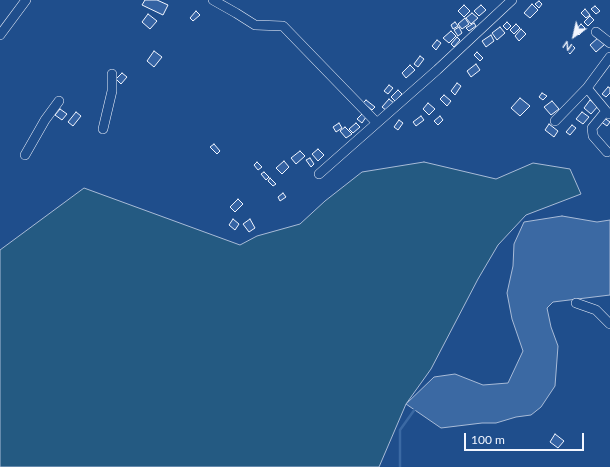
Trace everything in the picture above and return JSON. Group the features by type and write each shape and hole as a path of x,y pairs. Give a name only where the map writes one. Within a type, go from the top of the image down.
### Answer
{"street":[{"path":"0,35 26,0"},
{"path":"213,0 255,25 284,26 377,123"},
{"path":"319,174 437,70 512,0"},
{"path":"596,32 610,43"},
{"path":"555,121 587,88 610,57"},
{"path":"103,129 112,91 112,74"},
{"path":"587,88 608,113 592,128 593,136 607,152"},
{"path":"24,155 59,101"},
{"path":"576,303 596,310 610,324"}],"shaded area":[{"path":"424,162 496,179 533,163 570,169 581,194 526,215 498,245 478,279 431,369 406,404 379,467 0,467 0,250 84,188 240,245 257,236 300,224 325,201 362,172"},
{"path":"562,216 597,222 610,220 610,295 553,302 547,308 551,327 558,346 555,386 541,407 531,415 516,417 496,423 482,423 441,428 406,404 434,377 455,374 483,385 508,383 523,351 512,319 507,293 513,266 514,244 524,222"}],"building":[{"path":"145,0 157,0 168,5 163,15 142,5"},
{"path":"539,1 542,4 539,8 535,4"},
{"path":"532,4 538,10 530,18 524,13"},
{"path":"464,5 470,11 464,17 458,11"},
{"path":"481,5 486,10 479,16 474,11"},
{"path":"595,6 600,11 596,14 591,9"},
{"path":"585,9 590,15 586,18 581,13"},
{"path":"196,11 200,15 193,21 190,18"},
{"path":"472,13 478,18 471,24 466,18"},
{"path":"148,14 157,21 150,29 142,22"},
{"path":"590,16 594,20 588,26 584,22"},
{"path":"465,18 469,24 462,29 458,24"},
{"path":"455,22 458,26 453,29 451,25"},
{"path":"507,22 511,26 507,30 503,26"},
{"path":"474,23 476,26 469,31 466,28"},
{"path":"516,24 520,28 514,34 510,30"},
{"path":"581,24 585,28 579,35 575,31"},
{"path":"459,27 462,33 458,36 454,30"},
{"path":"500,27 505,33 497,40 492,33"},
{"path":"521,29 526,34 519,41 515,36"},
{"path":"451,31 456,36 449,43 443,38"},
{"path":"491,35 494,41 486,47 482,41"},
{"path":"457,37 460,40 454,47 451,44"},
{"path":"599,37 605,44 596,52 590,45"},
{"path":"437,40 441,43 436,50 432,46"},
{"path":"572,45 575,48 570,54 567,51"},
{"path":"154,51 162,57 154,67 147,61"},
{"path":"477,52 483,58 480,61 474,55"},
{"path":"420,56 424,59 418,67 414,64"},
{"path":"476,64 480,70 471,77 467,71"},
{"path":"410,65 415,70 406,78 402,73"},
{"path":"122,73 127,77 121,84 116,79"},
{"path":"457,83 461,86 455,95 451,91"},
{"path":"389,85 393,88 388,94 384,91"},
{"path":"608,87 610,88 610,93 606,97 602,94"},
{"path":"398,90 402,94 395,101 391,97"},
{"path":"542,93 547,96 543,100 539,97"},
{"path":"444,95 451,101 447,106 440,99"},
{"path":"520,98 530,106 520,116 511,108"},
{"path":"389,99 394,103 387,111 382,107"},
{"path":"366,100 375,107 372,110 363,103"},
{"path":"590,100 598,106 591,114 584,108"},
{"path":"552,101 559,109 551,115 544,107"},
{"path":"428,103 435,109 429,115 423,109"},
{"path":"60,109 67,114 62,120 55,115"},
{"path":"76,112 81,116 73,126 68,122"},
{"path":"582,112 589,117 583,124 576,119"},
{"path":"362,114 366,117 362,123 357,119"},
{"path":"421,116 424,120 416,126 413,122"},
{"path":"440,116 443,120 438,125 434,121"},
{"path":"603,117 610,122 607,126 600,121"},
{"path":"399,120 403,123 398,130 394,127"},
{"path":"339,123 342,128 336,132 333,127"},
{"path":"356,123 360,127 353,133 349,129"},
{"path":"549,124 558,131 554,137 545,130"},
{"path":"572,125 576,128 570,135 566,132"},
{"path":"345,127 352,134 346,138 340,131"},
{"path":"214,144 220,151 217,154 210,147"},
{"path":"318,149 324,155 318,161 312,154"},
{"path":"300,151 305,156 296,164 291,158"},
{"path":"310,158 314,164 311,167 306,160"},
{"path":"284,161 289,167 282,174 276,168"},
{"path":"257,162 262,167 258,170 254,165"},
{"path":"264,172 269,177 266,180 261,174"},
{"path":"270,178 276,184 273,186 268,181"},
{"path":"283,193 286,197 280,201 278,197"},
{"path":"238,199 243,204 235,212 230,207"},
{"path":"233,219 239,224 235,230 229,225"},
{"path":"250,219 255,228 249,232 243,224"},
{"path":"555,434 564,441 558,448 550,442"}],"waterway":[{"path":"400,467 400,430 415,409"}]}
